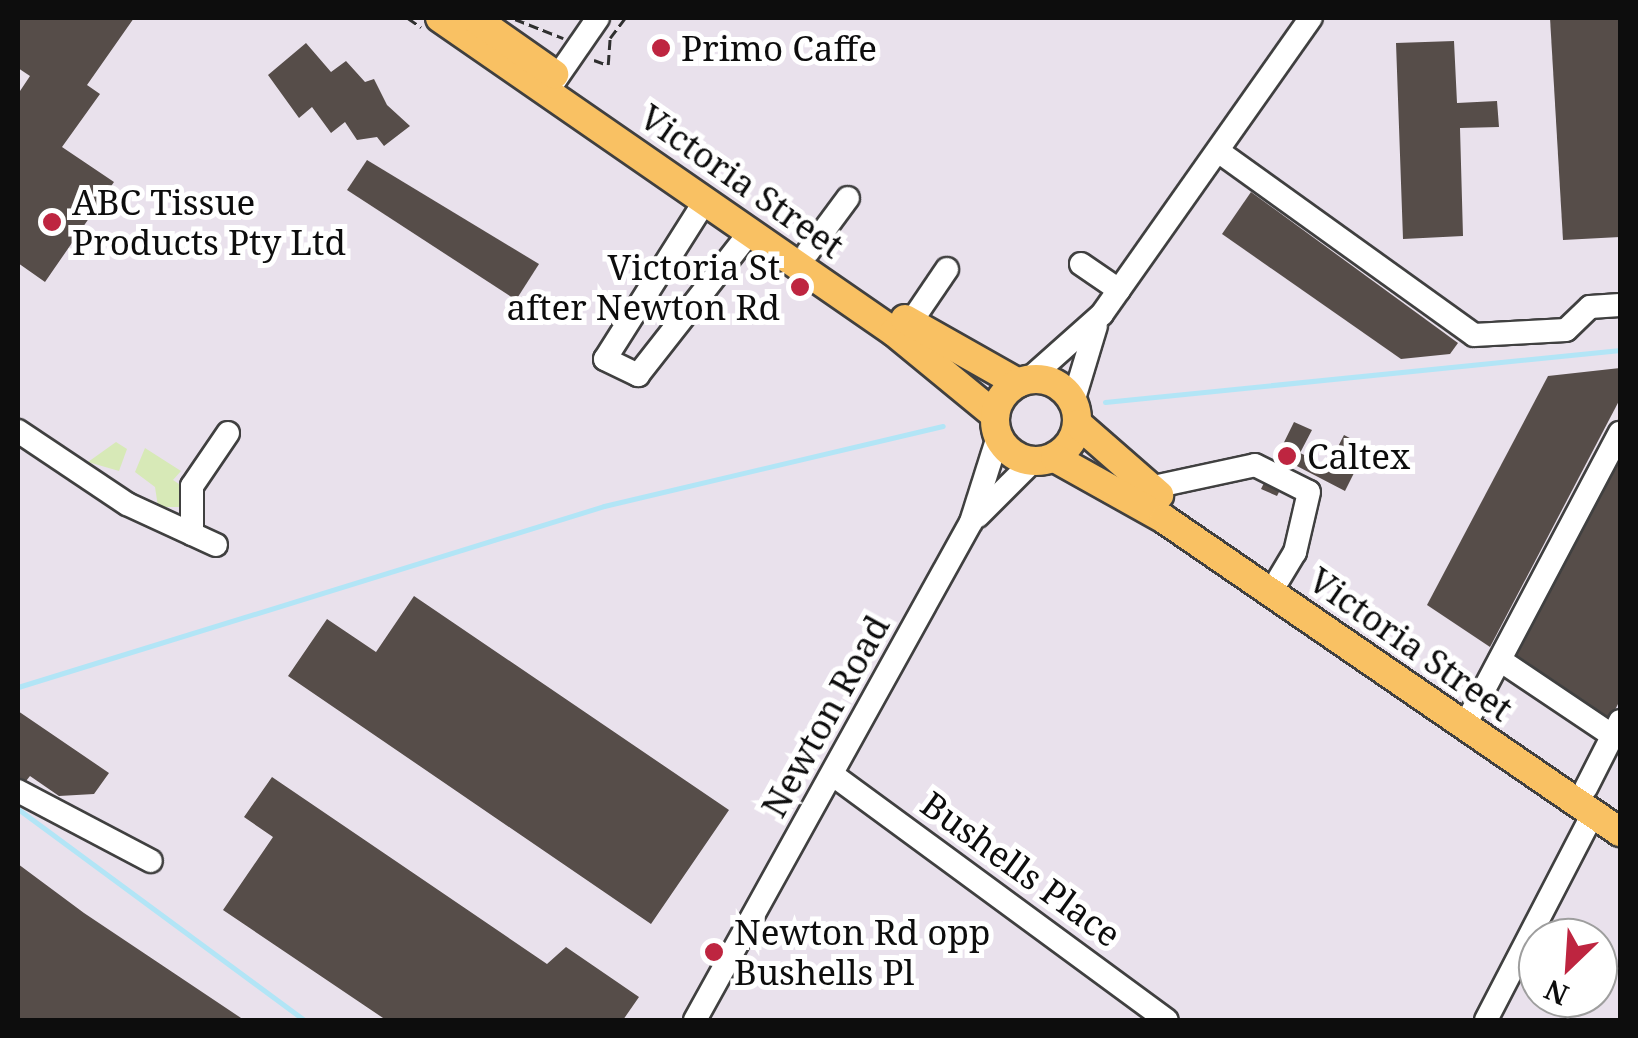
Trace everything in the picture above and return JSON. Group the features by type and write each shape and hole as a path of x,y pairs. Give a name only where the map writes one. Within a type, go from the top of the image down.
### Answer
{"main road":[{"name":"Victoria Street","path":"440,18 552,84 911,322 1023,381"},
{"name":"Victoria Street","path":"474,18 552,84 704,201 922,352 996,426"},
{"path":"1023,381 1058,385 1075,413 1044,460 1012,454 996,426 1023,381"},
{"name":"Victoria Street","path":"1075,413 1149,488 1600,804 1620,832"},
{"name":"Victoria Street","path":"1044,460 1164,519 1600,804"}],"street":[{"path":"552,84 598,18"},
{"path":"1075,413 1082,356 1102,314 1311,18"},
{"path":"1218,151 1474,335 1566,330 1590,307 1620,305"},
{"path":"808,252 848,198"},
{"path":"704,201 605,359 629,376 644,369 750,232"},
{"path":"1081,264 1120,290"},
{"path":"911,322 947,269"},
{"path":"1023,381 1102,314"},
{"name":"Newton Road","path":"695,1020 972,522 996,426"},
{"path":"18,430 127,504 216,544"},
{"path":"192,534 192,486 228,432"},
{"path":"1472,712 1620,433"},
{"path":"972,522 1044,460"},
{"path":"1149,488 1256,464 1310,492 1296,552 1279,579"},
{"path":"1486,1020 1600,804 1617,728 1500,660"},
{"name":"Bushells Place","path":"833,775 1167,1020"},
{"path":"18,790 151,861"}],"path":[{"path":"511,18 548,27"},
{"path":"603,66 625,18"}],"shaded area":[{"path":"18,18 1620,18 1620,1020 18,1020"}],"green space":[{"path":"116,442 127,449 119,471 88,462"},
{"path":"145,448 181,471 173,480 185,488 182,507 158,507 155,487 135,472"}],"building":[{"path":"18,18 134,18 87,85 100,94 62,147 114,182 45,282 18,263 18,94 30,76 18,68"},
{"path":"1550,18 1620,18 1620,237 1563,240"},
{"path":"1454,41 1457,103 1497,101 1499,127 1460,128 1463,236 1403,239 1396,43"},
{"path":"306,43 331,72 346,61 365,82 374,79 387,105 410,126 384,146 377,137 357,140 345,122 331,133 312,107 299,118 268,75"},
{"path":"367,160 539,264 516,300 347,190"},
{"path":"1251,192 1458,343 1450,354 1401,359 1222,234"},
{"path":"1620,368 1620,399 1490,647 1427,605 1548,376"},
{"path":"1294,422 1312,430 1300,453 1328,466 1344,435 1367,447 1345,491 1293,464 1277,496 1261,489"},
{"path":"1620,455 1620,700 1608,724 1512,658"},
{"path":"414,596 729,810 651,924 288,676 327,619 376,652"},
{"path":"18,711 109,773 94,794 59,796 30,776 22,786 18,783"},
{"path":"272,777 547,964 566,947 639,997 623,1020 386,1020 223,910 273,837 244,817"},
{"path":"18,864 84,913 244,1020 18,1020"}],"waterway":[{"path":"1105,402 1620,350"},
{"path":"18,687 604,506 943,426"},
{"path":"18,809 304,1020"}],"place":[{"name":"Primo Caffe","path":"661,48"},
{"name":"ABC Tissue Products Pty Ltd","path":"52,222"},
{"name":"Victoria St after Newton Rd","path":"800,287"},
{"name":"Caltex","path":"1287,456"},
{"name":"Newton Rd opp Bushells Pl","path":"714,952"}]}
